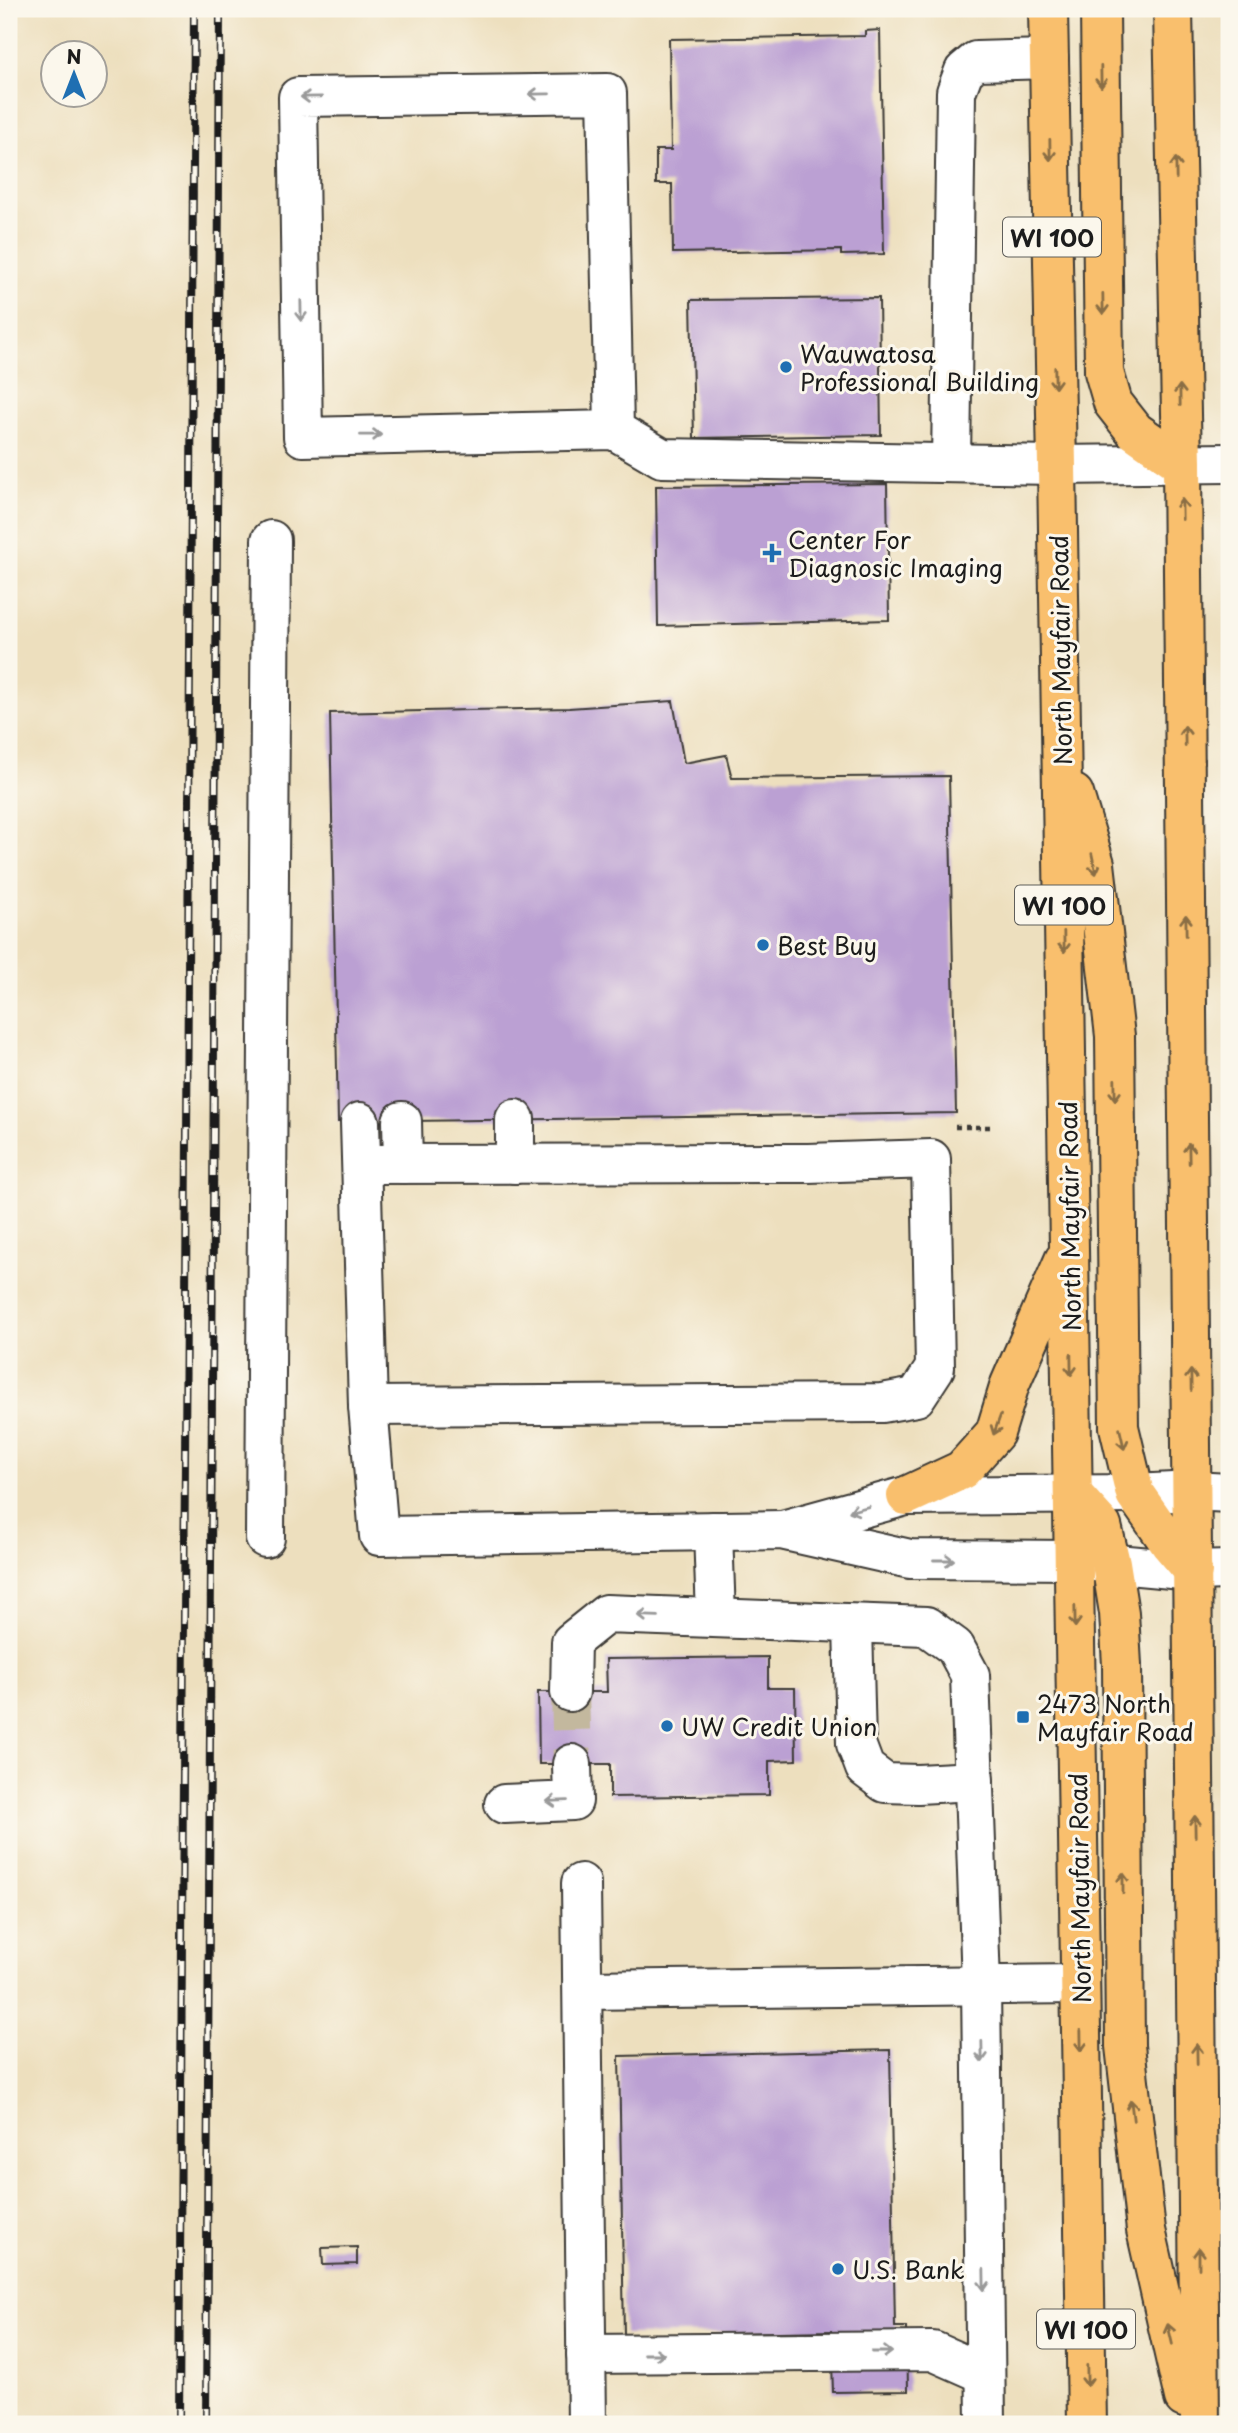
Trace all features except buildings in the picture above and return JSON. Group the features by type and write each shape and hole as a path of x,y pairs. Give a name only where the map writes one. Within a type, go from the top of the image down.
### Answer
{"main road":[{"name":"North Mayfair Road","path":"1048,9 1087,2424"},
{"path":"1100,9 1104,372 1113,403 1135,431 1182,464"},
{"path":"1173,9 1182,464 1192,1491 1211,1571 1200,2424"},
{"path":"1061,751 1095,864 1115,1036 1119,1427 1135,1494 1170,1544 1211,1571"},
{"path":"906,1496 962,1470 995,1433 1010,1384 1069,1248"},
{"path":"1073,1494 1102,1526 1119,1613 1122,1665 1125,2046 1146,2230 1190,2424"}],"lane":[{"path":"951,463 956,92 964,71 976,61 1049,59"},
{"path":"614,430 607,93 298,97 303,437 614,430 662,458 1057,465 1229,463"},
{"path":"265,1538 271,540"},
{"path":"515,1119 515,1164"},
{"path":"402,1121 403,1164"},
{"path":"360,1122 368,1406 379,1536 781,1530 910,1559 1074,1560 1211,1571"},
{"path":"362,1164 808,1163 931,1159 935,1368 916,1397 881,1403 368,1406"},
{"path":"781,1530 906,1496 1192,1491 1229,1493"},
{"path":"713,1531 716,1618"},
{"path":"570,1692 571,1642 606,1614 926,1626 955,1647 970,1675 981,1984 986,2424"},
{"path":"853,1625 856,1744 865,1768 885,1783 974,1781"},
{"path":"504,1804 573,1801 572,1763"},
{"path":"581,1883 587,2424"},
{"path":"583,1990 1080,1984"},
{"path":"586,2354 933,2351 985,2374"}],"tunnel":[{"path":"570,1692 572,1764"}],"railway":[{"path":"179,2424 194,9"},
{"path":"206,2424 220,9"}],"place":[{"name":"Wauwatosa Professional Building","path":"786,367"},
{"name":"Center For Diagnosic Imaging","path":"772,553"},
{"name":"Best Buy","path":"763,945"},
{"name":"2473 North Mayfair Road","path":"1023,1717"},
{"name":"UW Credit Union","path":"667,1726"},
{"name":"U.S. Bank","path":"838,2269"}]}
